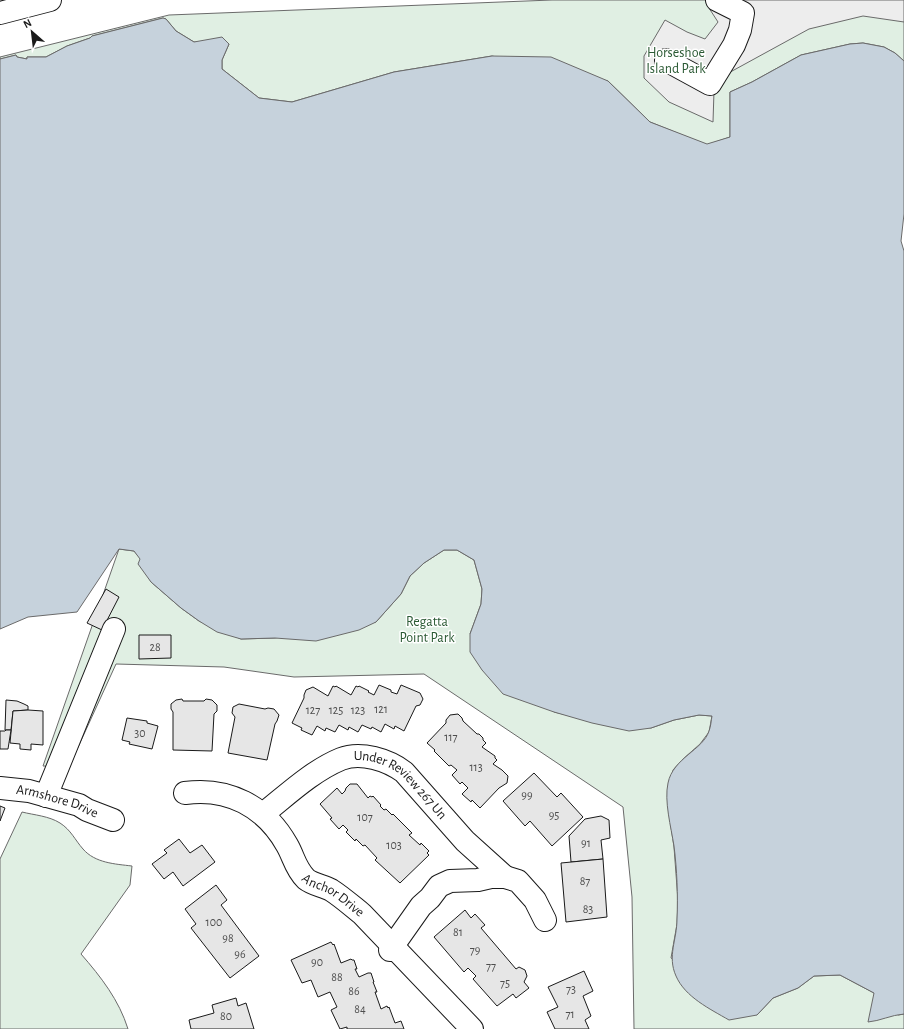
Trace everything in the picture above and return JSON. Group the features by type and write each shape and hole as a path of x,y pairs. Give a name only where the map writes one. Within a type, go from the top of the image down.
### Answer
{"street":[{"path":"0,13 50,0"},
{"path":"666,60 710,84 734,45 740,30 743,13 717,0"},
{"path":"46,796 114,629"},
{"name":"Under Review 267 Un","path":"263,814 319,771 341,759 361,756 393,764 404,772 465,841 505,877 518,881 535,900 545,920"},
{"name":"Armshore Drive","path":"0,788 29,791 79,805 87,810 112,820"},
{"name":"Anchor Drive","path":"185,794 194,792 228,796 245,802 263,814 278,831 296,866 307,880 343,898 362,914 472,1029"},
{"path":"395,948 421,906 430,898 439,886 450,881 505,877"}],"green space":[{"name":"Horseshoe Island Park","path":"552,0 904,0 904,61 895,53 884,47 863,43 850,44 801,55 752,82 730,92 730,137 707,145 650,122 608,81 492,56 394,72 292,102 259,98 222,69 222,60 229,44 194,42 176,31 166,19 163,18 92,36 67,46 46,57 27,57 27,59 17,57 16,55 0,59 0,57 169,15"},
{"name":"Regatta Point Park","path":"119,549 134,551 141,559 151,582 181,608 199,621 241,639 275,638 376,622 401,594 410,576 424,563 444,550 457,550 474,560 482,589 481,604 470,634 554,712 651,728 674,720 699,715 712,716 709,732 700,744 673,770 671,827 678,901 677,924 671,958 757,1015 773,998 798,988 814,976 840,975 874,993 898,1015 904,1014 904,1029 634,1029 632,897 623,807 424,674 294,677 224,667 116,664 69,767 43,766"},
{"path":"22,812 46,817 60,823 70,832 88,854 99,860 132,866 130,885 81,954 109,989 120,1008 128,1029 0,1029 0,859"}],"shaded area":[{"path":"715,0 904,0 904,22 863,16 809,29 723,76 714,91 713,122 669,102 644,78 644,56 665,20 687,32 705,39 718,22 707,5"},
{"path":"163,18 166,19 176,31 194,42 222,37 229,44 222,60 222,69 259,98 292,102 394,72 492,56 551,57 608,81 650,122 707,144 730,137 730,92 752,82 801,55 850,44 863,43 884,47 895,53 904,61 904,214 901,241 904,251 904,1014 868,1022 874,993 840,975 814,976 798,988 773,998 757,1015 729,1020 699,1002 685,990 676,976 672,962 677,927 677,882 674,846 667,806 667,790 671,774 676,767 706,738 710,729 712,716 699,715 674,720 651,728 629,731 592,723 554,712 503,694 482,670 470,652 470,634 481,604 482,589 474,560 457,550 444,550 424,563 410,576 401,594 376,622 359,630 316,641 275,638 241,639 217,632 181,608 151,582 138,564 140,559 134,551 119,549 77,612 28,617 0,629 0,59 16,55 17,57 27,59 27,57 46,57 67,46 92,36"}],"building":[{"path":"106,589 119,597 102,630 87,623"},
{"path":"139,635 171,635 171,658 139,659"},
{"path":"379,685 397,694 401,685 420,693 423,699 420,705 416,706 404,731 395,726 394,729 385,724 381,732 372,727 371,729 362,725 358,732 349,727 348,730 339,725 335,732 326,728 325,731 317,726 312,735 301,730 302,728 292,723 304,698 306,690 313,687 328,696 333,686 336,686 351,695 356,686 359,686 374,695"},
{"path":"182,699 183,701 204,701 206,699 212,700 217,705 217,711 214,714 212,751 173,750 173,712 171,709 171,704 176,700"},
{"path":"6,700 17,701 28,706 28,710 13,711 11,730 5,730"},
{"path":"239,704 265,709 274,709 279,715 275,724 267,760 228,753 235,717 232,713 233,707"},
{"path":"13,711 43,711 43,745 31,744 31,750 20,749 20,744 10,743"},
{"path":"458,714 463,721 483,738 486,743 482,747 495,756 497,760 493,764 508,776 507,783 499,788 480,808 472,800 471,802 462,794 468,788 462,782 460,784 452,775 457,770 451,765 449,766 427,743 446,723 446,720 450,715"},
{"path":"127,718 147,721 147,723 158,726 152,749 129,744 130,742 122,740"},
{"path":"11,730 8,749 0,749 0,731"},
{"path":"534,773 557,797 561,793 583,817 552,846 530,821 525,826 503,801"},
{"path":"350,784 357,784 368,798 373,796 384,810 386,809 392,815 393,814 412,833 409,835 420,845 421,843 429,851 427,853 429,855 400,883 375,860 377,858 365,845 363,846 356,839 355,841 346,832 348,830 343,825 339,829 320,804 337,788 342,794"},
{"path":"0,806 5,808 0,821"},
{"path":"601,816 609,820 610,838 601,840 603,859 571,862 569,836 585,819"},
{"path":"179,839 190,853 202,845 215,862 183,886 173,872 164,879 152,864 167,853 164,850"},
{"path":"603,859 607,917 566,922 561,863"},
{"path":"216,885 227,900 221,905 259,956 230,978 191,928 196,924 185,909"},
{"path":"465,910 471,918 475,914 485,925 481,928 516,969 519,967 525,970 527,976 524,982 529,988 516,998 513,994 497,1006 473,979 476,976 468,968 464,972 434,937"},
{"path":"331,942 333,945 334,944 341,963 351,959 354,960 357,969 355,969 359,977 371,973 377,992 375,992 381,1009 387,1006 388,1008 389,1007 395,1023 401,1021 404,1029 347,1029 347,1027 340,1029 331,1010 337,1007 330,992 318,997 311,980 302,983 291,960"},
{"path":"584,971 593,991 583,996 591,1016 585,1020 589,1029 555,1029 547,1012 558,1007 548,987"},
{"path":"236,998 238,1006 246,1003 254,1029 191,1029 189,1020 214,1013 212,1005"}]}
